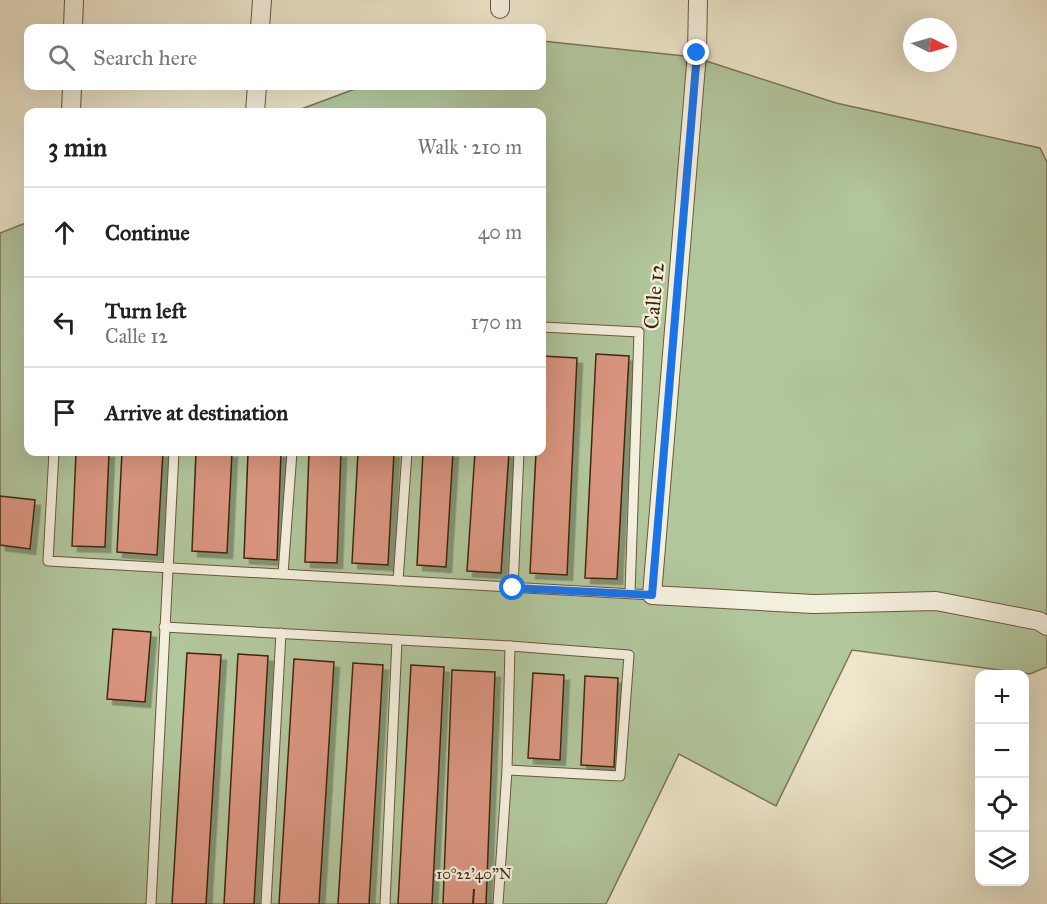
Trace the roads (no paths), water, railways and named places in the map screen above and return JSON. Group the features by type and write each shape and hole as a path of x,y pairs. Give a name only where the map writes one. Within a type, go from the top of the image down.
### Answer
{"street":[{"path":"73,24 74,0"},
{"path":"260,24 262,0"},
{"name":"Calle 12","path":"652,595 697,53 698,0"},
{"path":"71,108 72,90"},
{"path":"255,108 256,90"},
{"path":"652,595 813,604 936,601 1039,621 1047,626"}],"lane":[{"path":"546,327 639,332 630,593"},
{"path":"54,456 48,561 398,581 454,582 513,588 652,595"},
{"path":"151,904 174,456"},
{"path":"283,574 292,456"},
{"path":"398,581 407,456"},
{"path":"513,588 519,456"},
{"path":"164,627 510,646 629,655 620,776 507,770"},
{"path":"266,904 281,633"},
{"path":"385,904 397,640"},
{"path":"498,904 507,770 510,646"}]}
